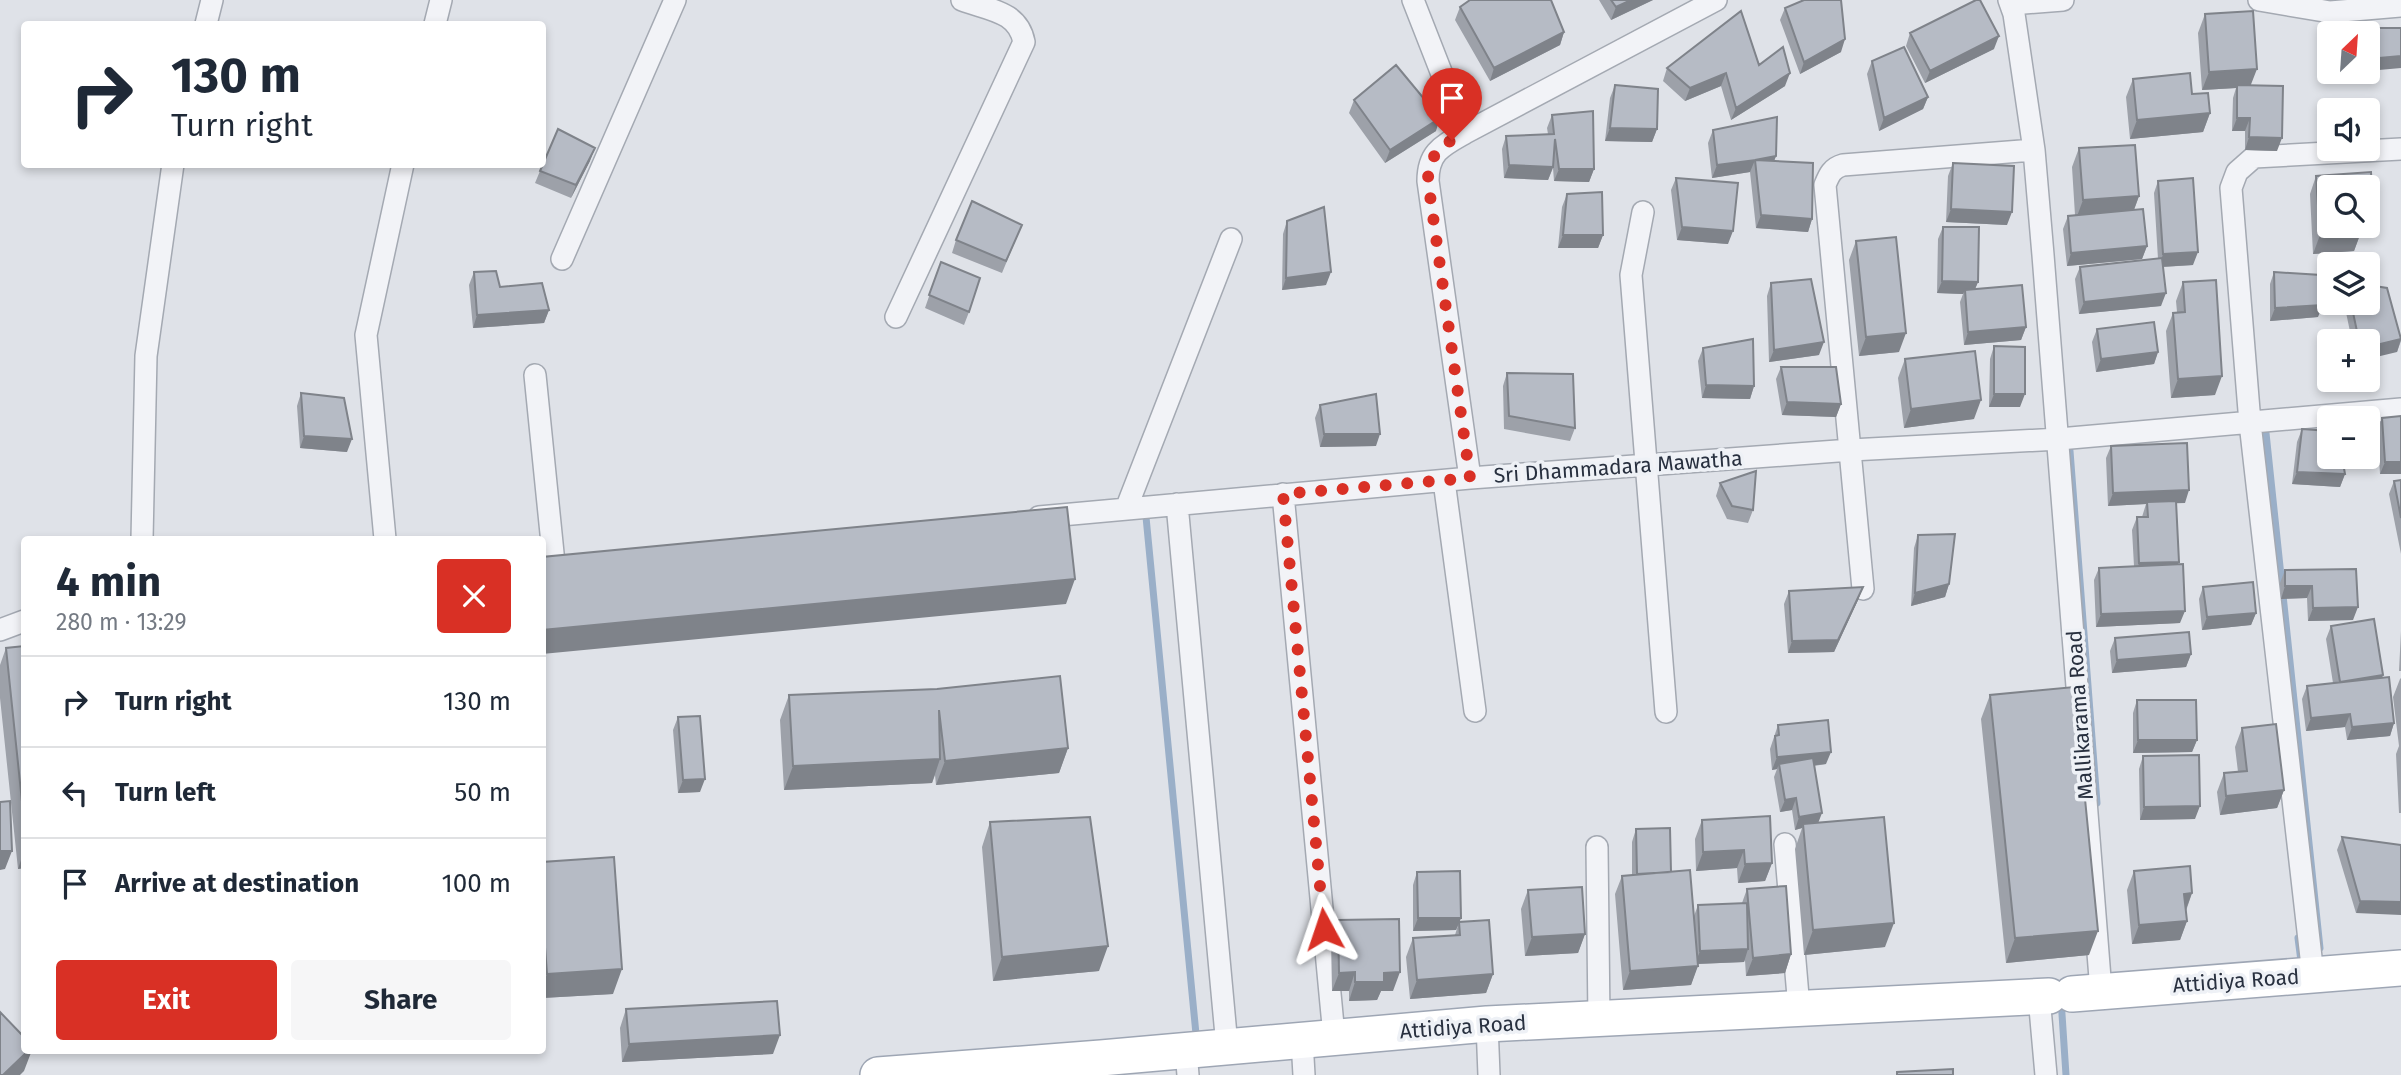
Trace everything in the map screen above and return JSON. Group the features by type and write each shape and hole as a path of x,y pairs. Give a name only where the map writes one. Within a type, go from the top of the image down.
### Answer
{"main road":[{"name":"Attidiya Road","path":"898,1074 1187,1063 1227,1046 1487,1024 2065,994 2401,968"}],"street":[{"path":"207,21 212,0"},
{"path":"436,21 441,0"},
{"path":"562,259 675,0"},
{"path":"896,317 1024,42 1021,29 1014,19 962,0"},
{"path":"1413,0 1465,133"},
{"path":"1470,478 1428,181 1430,163 1440,147 1716,0"},
{"path":"2010,2 2063,0"},
{"path":"2259,0 2330,12 2401,6"},
{"name":"Mallikarama Road","path":"2010,2 2034,150 2059,439 2065,994 2046,1075"},
{"path":"2313,975 2250,423 2231,188 2237,172 2254,157 2401,149"},
{"path":"1863,589 1825,185 1831,172 1843,166 2034,150"},
{"path":"142,536 146,356 172,168"},
{"path":"385,536 366,335 402,168"},
{"path":"1643,212 1631,275 1644,465 1666,712"},
{"path":"1126,509 1231,239"},
{"path":"535,375 555,563"},
{"name":"Sri Dhammadara Mawatha","path":"1014,519 1470,478 1851,450 2059,439 2401,409"},
{"path":"1444,481 1475,711"},
{"path":"1283,494 1318,1038 1304,1075"},
{"path":"1177,504 1227,1046"},
{"path":"0,630 21,622"},
{"path":"1785,844 1799,1008"},
{"path":"1597,847 1599,1020"},
{"path":"1487,1024 1489,1075"}],"building":[{"path":"1470,0 1551,0 1564,32 1494,68 1460,7"},
{"path":"1611,0 1631,0 1616,7"},
{"path":"1804,0 1841,0 1845,39 1804,62 1785,8"},
{"path":"1980,0 1999,36 1930,71 1910,33"},
{"path":"1741,11 1759,65 1783,47 1790,73 1736,108 1726,73 1690,88 1667,68"},
{"path":"2253,11 2257,69 2209,72 2205,14"},
{"path":"2380,28 2401,28 2401,56 2380,58"},
{"path":"1904,47 1928,97 1884,118 1872,61"},
{"path":"1396,65 1440,118 1390,150 1354,100"},
{"path":"2190,73 2192,94 2208,93 2210,113 2137,120 2133,79"},
{"path":"1615,85 1658,89 1657,129 1610,128"},
{"path":"2237,85 2283,86 2282,138 2249,137 2250,118 2237,118"},
{"path":"1593,111 1594,169 1559,169 1555,139 1553,167 1509,165 1506,136 1554,134 1552,115"},
{"path":"1777,117 1776,156 1717,165 1713,130"},
{"path":"558,129 595,148 576,185 540,171 541,168 546,168 546,157"},
{"path":"2135,145 2139,196 2083,200 2079,148"},
{"path":"1755,160 1813,163 1812,219 1761,215"},
{"path":"1953,163 2014,166 2012,212 1951,209"},
{"path":"2371,172 2371,175 2330,175"},
{"path":"1676,178 1738,183 1733,231 1682,227"},
{"path":"2193,178 2198,252 2163,254 2158,181"},
{"path":"1602,192 1603,235 1563,235 1567,194"},
{"path":"972,201 1022,225 1006,261 956,240"},
{"path":"1324,207 1331,272 1286,278 1287,221"},
{"path":"2143,209 2147,246 2071,253 2068,216"},
{"path":"1943,227 1979,227 1978,282 1942,281"},
{"path":"1896,237 1906,333 1866,337 1856,241"},
{"path":"2162,258 2166,293 2084,302 2080,267"},
{"path":"941,262 980,278 969,312 929,295"},
{"path":"496,271 500,287 542,283 549,310 477,315 474,272"},
{"path":"2274,272 2317,275 2317,305 2275,308"},
{"path":"1811,279 1824,342 1774,350 1771,283"},
{"path":"2216,280 2222,376 2178,379 2173,313 2185,312 2183,282"},
{"path":"2022,285 2026,327 1968,332 1965,290"},
{"path":"2380,287 2387,288 2401,339 2380,344 2380,329 2356,329 2354,315 2380,315"},
{"path":"2154,322 2158,352 2101,359 2097,329"},
{"path":"1753,339 1754,386 1706,385 1703,348"},
{"path":"1994,346 2025,347 2025,394 1994,394"},
{"path":"1975,351 1981,400 1911,409 1905,359"},
{"path":"1781,367 1836,367 1841,404 1787,402"},
{"path":"1507,373 1573,374 1575,428 1509,416"},
{"path":"301,393 344,398 352,439 304,436"},
{"path":"1376,394 1380,434 1324,434 1320,405"},
{"path":"2401,416 2401,462 2385,462 2382,418"},
{"path":"2302,429 2317,430 2317,469 2344,469 2345,474 2297,472"},
{"path":"2187,443 2189,490 2113,493 2111,446"},
{"path":"1756,471 1753,510 1732,506 1720,483"},
{"path":"2401,480 2401,518 2394,481"},
{"path":"2176,501 2179,562 2139,563 2137,517 2148,517 2147,502"},
{"path":"1067,507 1075,579 546,630 546,557"},
{"path":"1955,534 1949,584 1915,593 1918,535"},
{"path":"2183,564 2185,611 2101,614 2099,568"},
{"path":"2356,569 2358,607 2313,608 2312,586 2285,586 2285,570"},
{"path":"2253,582 2256,613 2207,617 2203,587"},
{"path":"1863,587 1838,640 1792,641 1789,591"},
{"path":"2374,619 2383,675 2340,682 2331,626"},
{"path":"2189,632 2191,654 2117,660 2115,638"},
{"path":"21,646 21,792 6,648"},
{"path":"1060,676 1068,748 945,761 939,710 940,759 793,766 789,695 937,689"},
{"path":"2389,677 2394,723 2352,727 2350,714 2311,718 2307,686"},
{"path":"2074,687 2098,931 2015,938 1990,695"},
{"path":"2137,700 2196,700 2197,740 2138,740"},
{"path":"700,716 705,779 683,780 678,717"},
{"path":"1828,720 1831,752 1777,757 1775,736 1779,735 1778,725"},
{"path":"2276,724 2284,790 2226,796 2224,773 2247,771 2242,728"},
{"path":"2199,755 2200,806 2144,807 2143,756"},
{"path":"1813,758 1822,813 1799,817 1796,798 1785,800 1779,764"},
{"path":"10,801 12,851 0,851 0,802"},
{"path":"1770,816 1772,863 1745,864 1744,850 1703,852 1702,820"},
{"path":"1090,817 1108,946 1002,957 990,822"},
{"path":"1884,817 1894,923 1813,930 1803,824"},
{"path":"1670,828 1671,872 1637,874 1636,829"},
{"path":"2342,837 2401,845 2401,902 2360,901"},
{"path":"614,857 622,969 547,974 546,862"},
{"path":"2190,866 2192,893 2184,894 2187,921 2139,925 2134,871"},
{"path":"1690,870 1698,966 1630,971 1622,876"},
{"path":"1460,871 1461,918 1418,918 1417,872"},
{"path":"1786,886 1791,954 1753,958 1747,889"},
{"path":"1582,887 1585,934 1532,937 1528,890"},
{"path":"1747,903 1748,949 1700,951 1698,905"},
{"path":"1399,919 1400,972 1384,973 1384,982 1355,982 1355,972 1339,973 1338,920"},
{"path":"1489,920 1493,974 1417,980 1413,938 1460,935 1459,922"},
{"path":"777,1001 780,1035 629,1044 626,1009"},
{"path":"0,1012 21,1034 21,1054 25,1054 0,1075"},
{"path":"1953,1069 1953,1075 1897,1075 1897,1072"}],"waterway":[{"path":"2266,433 2320,948"},
{"path":"2070,451 2097,803"},
{"path":"1146,517 1196,1034"},
{"path":"2298,938 2301,961"},
{"path":"2061,999 2066,1075"}],"route":[{"path":"1324,929 1283,494 1470,478 1428,181 1429,167 1434,155 1440,147 1452,140"}]}
